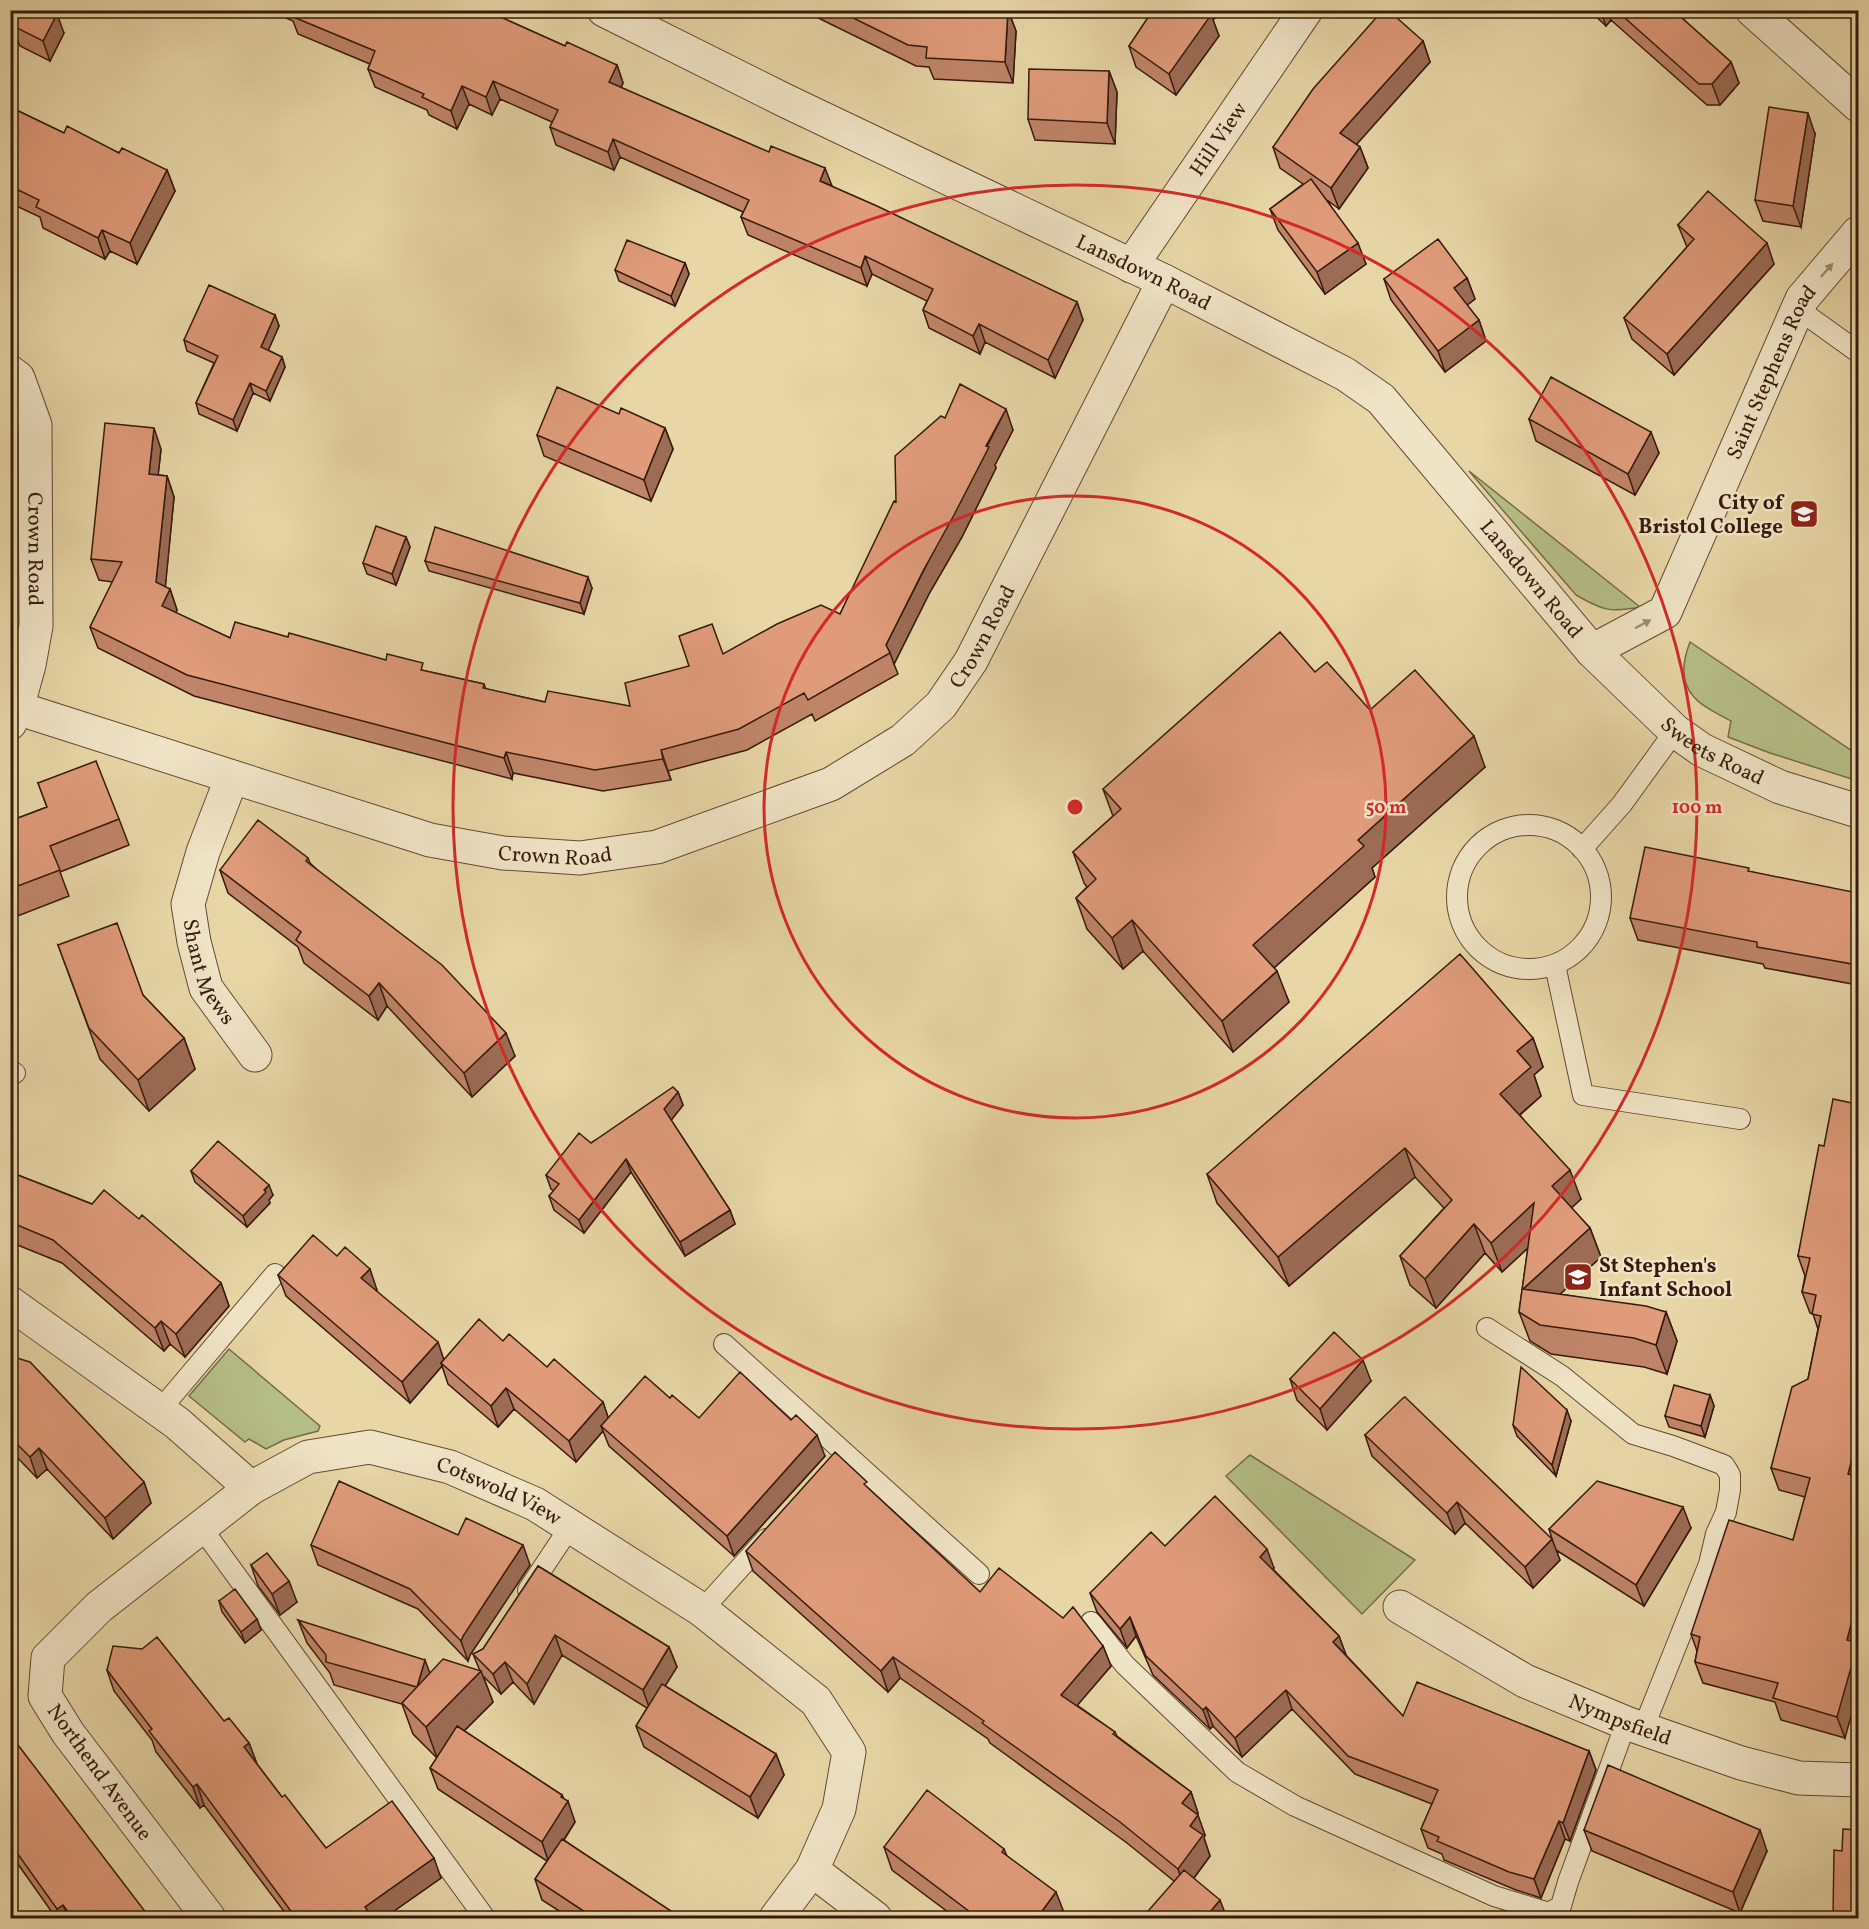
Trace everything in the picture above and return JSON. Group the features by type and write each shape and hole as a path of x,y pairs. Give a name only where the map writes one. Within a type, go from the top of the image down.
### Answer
{"street":[{"name":"Lansdown Road","path":"604,10 786,101 1164,281 1345,374 1382,399 1592,651"},
{"name":"Hill View","path":"1131,266 1305,10"},
{"path":"1752,10 1858,105"},
{"name":"Saint Stephens Road","path":"1592,651 1665,612 1802,299 1858,233"},
{"name":"Crown Road","path":"10,372 18,378 35,425 36,626 29,665 14,715 232,777 430,840 503,853 580,858 657,847 831,784 903,740 941,705 971,661 1164,281"},
{"name":"Sweets Road","path":"1592,651 1675,731 1702,750 1780,787 1858,811"},
{"name":"Shant Mews","path":"232,777 203,852 188,904 194,942 206,988 255,1055"},
{"path":"10,1303 160,1410 251,1488"},
{"name":"Cotswold View","path":"251,1488 308,1457 370,1447 450,1467 535,1504 702,1610 816,1701 849,1752 839,1809 812,1870 776,1918"},
{"name":"Northend Avenue","path":"208,1918 68,1732 45,1696 48,1658 99,1607 251,1488"},
{"name":"Nympsfield","path":"1400,1607 1525,1681 1634,1726 1741,1763 1799,1778 1858,1780"},
{"path":"812,1870 875,1918"}],"lane":[{"path":"1798,309 1858,352"},
{"path":"1582,849 1622,804 1675,731"},
{"path":"1526,824 1557,830 1582,849 1597,873 1601,900 1595,927 1579,950 1555,965 1524,970 1494,961 1470,941 1457,912 1458,880 1471,852 1479,845 1496,832 1526,824"},
{"path":"1555,965 1583,1095 1740,1119"},
{"path":"160,1410 275,1274"},
{"path":"1091,1622 1125,1665 1237,1772 1295,1806 1483,1891 1549,1914 1562,1906 1568,1882 1634,1726 1709,1564 1716,1534 1726,1512 1730,1474 1724,1465 1633,1434 1562,1376 1487,1328"},
{"path":"724,1344 979,1574"},
{"path":"828,1470 844,1452"},
{"path":"702,1610 780,1523"},
{"path":"201,1527 485,1918"},
{"path":"519,1604 570,1527"}],"green space":[{"path":"1469,471 1640,607 1621,610 1606,609 1576,595"},
{"path":"1690,642 1858,755 1858,781 1728,737 1731,721 1702,704 1686,685 1684,663"},
{"path":"229,1349 320,1426 318,1431 284,1440 266,1449 249,1439 245,1442 189,1396"},
{"path":"1250,1455 1415,1560 1362,1614 1226,1476"}],"building":[{"path":"10,10 51,10 57,14 43,41 13,26 16,18 10,14"},
{"path":"294,10 485,10 565,46 567,42 617,65 609,82 769,152 771,146 825,168 820,181 1077,302 1048,360 979,324 973,336 923,310 933,289 865,256 861,268 741,217 749,200 613,139 608,152 550,127 558,110 493,81 486,97 462,86 451,111 422,97 424,94 368,69 375,51 291,16"},
{"path":"837,10 1008,10 1005,62 926,58 927,47 908,45"},
{"path":"1153,10 1205,10 1211,15 1169,74 1129,46"},
{"path":"1383,10 1388,10 1423,41 1340,133 1360,147 1331,188 1273,147 1313,89"},
{"path":"1616,10 1673,10 1731,62 1712,84 1699,84"},
{"path":"1029,69 1109,71 1107,123 1028,119"},
{"path":"10,107 64,133 67,126 119,153 122,148 167,170 130,243 102,230 98,238 36,207 39,200 10,186"},
{"path":"1769,107 1808,113 1793,206 1755,200"},
{"path":"1311,179 1358,243 1317,272 1270,209"},
{"path":"1708,191 1767,243 1667,354 1624,318 1694,239 1678,225"},
{"path":"1438,239 1467,278 1454,288 1479,320 1438,351 1384,279"},
{"path":"627,240 685,263 671,296 615,270"},
{"path":"209,285 275,315 261,347 282,357 266,391 250,383 233,420 196,403 218,356 184,340"},
{"path":"1551,377 1651,432 1628,474 1529,419"},
{"path":"960,384 1006,409 986,446 989,447 886,645 890,653 808,700 804,693 739,729 661,750 663,759 595,770 506,752 504,758 187,675 90,627 122,562 91,559 105,423 154,428 149,474 167,476 156,582 170,589 162,606 230,638 235,622 288,637 289,633 386,660 387,654 423,663 421,670 484,684 483,688 545,702 548,691 630,706 625,683 689,666 679,636 712,624 723,654 777,624 821,605 840,614 894,501 896,502 895,456 941,416 945,418"},
{"path":"557,387 619,414 621,408 665,428 644,480 537,435"},
{"path":"376,526 406,537 392,574 363,563"},
{"path":"435,527 588,577 580,603 425,561"},
{"path":"1280,632 1315,672 1327,662 1370,710 1415,670 1474,736 1358,840 1364,846 1253,945 1277,971 1222,1021 1132,920 1112,938 1076,898 1096,879 1073,852 1121,809 1103,789"},
{"path":"96,761 119,819 50,846 60,870 10,889 10,821 47,807 38,783"},
{"path":"258,820 308,858 306,861 442,965 506,1033 464,1073 379,983 369,996 296,940 301,932 220,870"},
{"path":"1645,847 1858,893 1858,965 1757,947 1757,942 1630,918"},
{"path":"117,923 143,995 184,1038 138,1080 89,1028 58,945"},
{"path":"1460,954 1533,1038 1517,1051 1531,1067 1500,1094 1570,1170 1552,1186 1590,1228 1523,1289 1646,1306 1666,1312 1656,1345 1634,1338 1540,1325 1519,1312 1534,1203 1491,1243 1474,1224 1425,1279 1400,1256 1452,1200 1405,1148 1278,1257 1207,1174"},
{"path":"673,1087 678,1092 664,1109 730,1210 680,1242 626,1159 579,1220 549,1196 559,1184 546,1175 579,1133 591,1143"},
{"path":"1858,1096 1858,1419 1855,1433 1858,1436 1848,1474 1858,1477 1858,1597 1847,1640 1858,1643 1837,1717 1773,1698 1778,1683 1695,1662 1700,1637 1691,1634 1729,1520 1793,1540 1810,1478 1771,1468 1792,1387 1808,1379 1821,1316 1812,1314 1816,1295 1802,1292 1810,1258 1798,1256 1819,1145 1824,1146 1833,1099 1857,1104"},
{"path":"218,1141 269,1185 264,1190 266,1192 243,1216 191,1171"},
{"path":"10,1172 92,1204 104,1190 139,1219 142,1215 221,1283 176,1334 161,1321 155,1328 53,1240 10,1222"},
{"path":"313,1235 337,1256 345,1247 370,1269 361,1278 438,1342 402,1382 278,1275"},
{"path":"479,1319 503,1341 509,1334 547,1367 554,1359 603,1402 569,1441 506,1388 491,1406 441,1363"},
{"path":"1334,1332 1363,1360 1320,1409 1290,1379"},
{"path":"10,1356 30,1362 144,1482 105,1518 39,1448 30,1457 10,1437"},
{"path":"1521,1367 1567,1410 1552,1465 1513,1425"},
{"path":"740,1372 791,1420 796,1415 817,1435 727,1536 601,1426 645,1376 670,1398 672,1395 699,1418"},
{"path":"1674,1385 1710,1395 1701,1426 1665,1416"},
{"path":"1405,1397 1552,1539 1525,1567 1457,1502 1447,1513 1365,1435"},
{"path":"835,1452 867,1482 864,1484 980,1592 999,1568 1063,1618 1073,1607 1103,1646 1061,1695 1115,1732 1113,1734 1191,1792 1182,1803 1198,1815 1190,1826 1203,1835 1178,1869 1120,1822 893,1657 881,1671 746,1551"},
{"path":"339,1481 458,1535 466,1518 523,1545 461,1641 410,1589 311,1545"},
{"path":"1597,1481 1683,1507 1636,1585 1549,1529"},
{"path":"1215,1496 1267,1549 1260,1557 1339,1636 1333,1642 1403,1716 1417,1682 1589,1751 1563,1823 1559,1821 1534,1879 1509,1872 1437,1841 1439,1837 1421,1829 1438,1790 1348,1756 1286,1690 1235,1738 1206,1707 1203,1710 1146,1656 1130,1617 1120,1629 1090,1593 1151,1532 1165,1546"},
{"path":"267,1553 289,1581 272,1594 251,1565"},
{"path":"538,1566 669,1647 643,1690 555,1635 527,1684 505,1662 493,1674 473,1654 483,1649"},
{"path":"235,1589 257,1619 241,1632 219,1601"},
{"path":"298,1620 425,1660 417,1687 326,1662 326,1655"},
{"path":"157,1637 224,1721 229,1718 249,1743 244,1747 282,1797 285,1795 326,1848 392,1801 434,1858 365,1907 373,1918 296,1918 197,1784 193,1787 149,1731 152,1729 107,1670 113,1646 142,1649"},
{"path":"443,1659 481,1671 426,1727 402,1703"},
{"path":"662,1684 776,1754 750,1797 636,1726"},
{"path":"457,1726 568,1801 542,1842 430,1768"},
{"path":"18,1745 150,1918 73,1918 63,1905 57,1909 10,1843 10,1831 16,1827 10,1819 10,1751"},
{"path":"1608,1765 1760,1830 1733,1892 1584,1830"},
{"path":"927,1790 1004,1849 1002,1852 1056,1892 1037,1918 978,1918 884,1847"},
{"path":"1843,1829 1858,1830 1858,1918 1833,1918 1834,1850 1842,1851"},
{"path":"562,1839 674,1913 670,1918 594,1918 535,1879"},
{"path":"1184,1870 1220,1900 1205,1918 1142,1918"}],"place":[{"name":"City of Bristol College","path":"1804,514"},
{"name":"St Stephen's Infant School","path":"1578,1277"}]}
